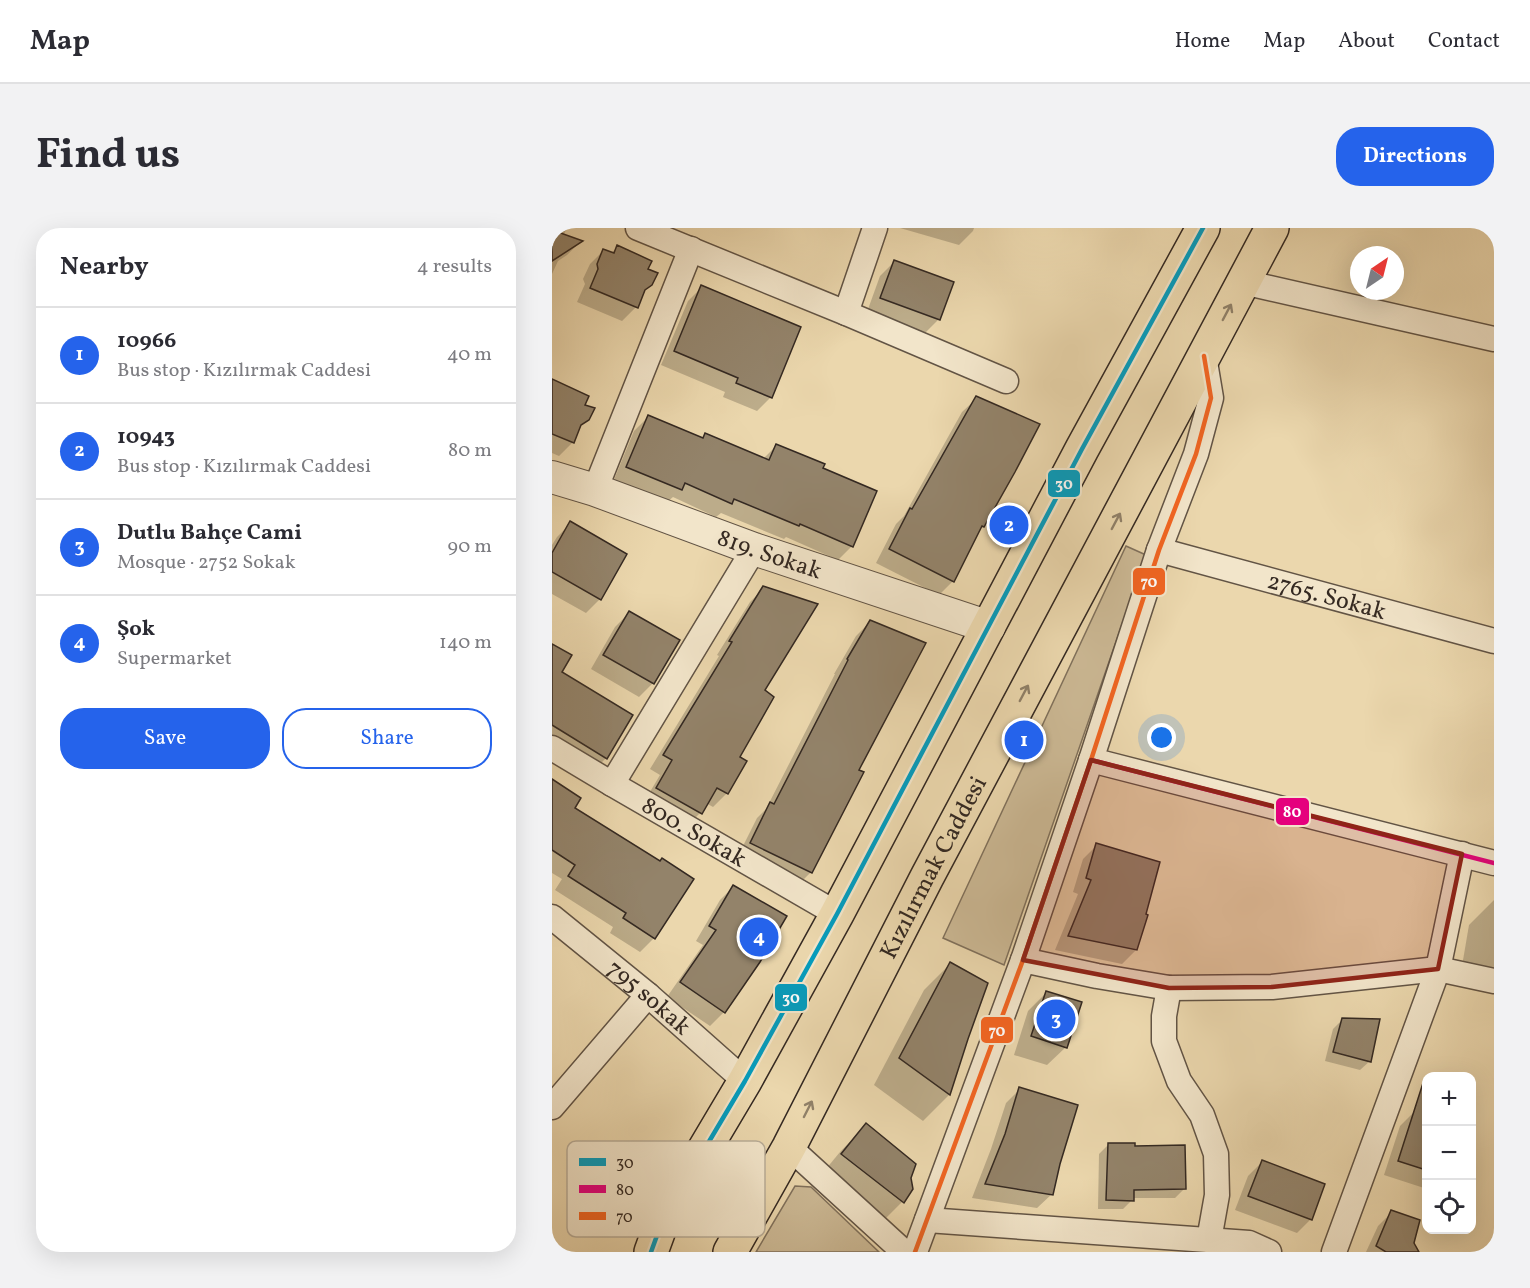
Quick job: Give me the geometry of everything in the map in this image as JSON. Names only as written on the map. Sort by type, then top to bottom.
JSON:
[{"type":"main road","name":"Kızılırmak Caddesi","points":[[765,1190],[933,867],[1272,228]]},
{"type":"main road","points":[[710,1141],[746,1081],[837,914],[1196,229]]},
{"type":"main road","points":[[651,1252],[656,1237]]},
{"type":"main road","points":[[659,1252],[661,1237]]},
{"type":"main road","name":"Kızılırmak Caddesi","points":[[730,1252],[738,1237]]},
{"type":"street","points":[[638,228],[1006,381]]},
{"type":"street","points":[[846,313],[875,228]]},
{"type":"street","points":[[595,490],[691,249]]},
{"type":"street","points":[[1243,282],[1494,339]]},
{"type":"street","points":[[915,1252],[1023,960],[1159,550],[1196,454],[1211,398],[1204,356]]},
{"type":"street","name":"819. Sokak","points":[[552,477],[595,490],[754,549],[989,627]]},
{"type":"street","points":[[612,784],[754,549]]},
{"type":"street","name":"2765. Sokak","points":[[1159,550],[1494,641]]},
{"type":"street","name":"800. Sokak","points":[[552,748],[837,914]]},
{"type":"street","points":[[1091,760],[1494,863]]},
{"type":"street","points":[[1334,1252],[1437,969],[1462,854]]},
{"type":"street","name":"795 sokak","points":[[552,916],[648,995],[746,1081]]},
{"type":"street","points":[[1023,960],[1169,988],[1272,987],[1437,969],[1494,981]]},
{"type":"street","points":[[1169,988],[1164,1016],[1164,1041],[1179,1081],[1202,1115],[1216,1154],[1217,1195],[1209,1240]]},
{"type":"street","points":[[552,1107],[648,995]]},
{"type":"street","points":[[789,1147],[904,1252]]},
{"type":"street","points":[[927,1220],[1249,1243],[1269,1252]]},
{"type":"highlighted area","points":[[1091,760],[1462,854],[1438,969],[1272,987],[1169,988],[1023,960]]},
{"type":"shaded area","points":[[1126,546],[1146,555],[1004,965],[943,938]]},
{"type":"shaded area","points":[[795,1186],[811,1187],[879,1252],[756,1252]]},
{"type":"building","points":[[552,230],[583,241],[552,261]]},
{"type":"building","points":[[617,245],[652,261],[648,269],[658,273],[652,285],[645,290],[638,308],[590,288],[603,249],[614,253]]},
{"type":"building","points":[[894,260],[954,282],[940,320],[880,298]]},
{"type":"building","points":[[701,285],[801,327],[772,398],[736,383],[738,378],[674,351]]},
{"type":"building","points":[[552,379],[589,396],[585,405],[595,408],[589,420],[581,425],[574,443],[552,434]]},
{"type":"building","points":[[976,396],[1040,424],[984,527],[982,526],[954,582],[889,549],[910,508],[912,509]]},
{"type":"building","points":[[648,415],[703,438],[705,433],[769,460],[776,444],[825,464],[823,468],[877,491],[853,547],[734,499],[732,504],[685,483],[682,490],[626,467]]},
{"type":"building","points":[[570,521],[627,554],[601,600],[552,572],[552,553]]},
{"type":"building","points":[[763,586],[818,604],[765,690],[774,697],[740,757],[747,761],[728,794],[717,788],[702,814],[656,788],[672,760],[663,755],[732,642],[729,641]]},
{"type":"building","points":[[629,611],[680,640],[654,684],[603,655]]},
{"type":"building","points":[[870,620],[926,643],[859,770],[864,772],[812,873],[750,843],[770,802],[774,804],[847,659]]},
{"type":"building","points":[[552,644],[572,655],[562,672],[633,715],[607,759],[552,725]]},
{"type":"building","points":[[552,779],[581,798],[575,808],[660,861],[662,858],[694,879],[655,939],[623,918],[626,913],[568,876],[575,865],[552,850]]},
{"type":"building","points":[[1096,843],[1160,862],[1137,950],[1068,936],[1091,880],[1086,878]]},
{"type":"building","points":[[733,885],[787,916],[760,962],[725,1013],[680,982],[716,930],[709,926]]},
{"type":"building","points":[[950,962],[988,983],[950,1095],[899,1058]]},
{"type":"building","points":[[1046,991],[1082,1002],[1067,1048],[1031,1036]]},
{"type":"building","points":[[1342,1018],[1380,1019],[1371,1062],[1333,1052]]},
{"type":"building","points":[[1422,1086],[1422,1169],[1398,1161]]},
{"type":"building","points":[[1019,1087],[1078,1105],[1053,1195],[985,1184],[1005,1134]]},
{"type":"building","points":[[866,1123],[916,1164],[911,1178],[913,1189],[904,1203],[841,1154]]},
{"type":"building","points":[[1108,1143],[1135,1143],[1135,1146],[1185,1145],[1186,1189],[1134,1190],[1134,1201],[1106,1200]]},
{"type":"building","points":[[1262,1160],[1325,1184],[1312,1220],[1248,1196]]},
{"type":"building","points":[[1391,1210],[1420,1220],[1414,1243],[1419,1252],[1386,1252],[1376,1246]]},
{"type":"transit line","name":"30","points":[[709,1141],[837,914],[1082,449],[1203,228]]},
{"type":"transit line","name":"70","points":[[915,1252],[1023,960],[1159,550],[1196,454],[1211,398],[1204,356]]},
{"type":"transit line","name":"80","points":[[1091,760],[1494,863]]},
{"type":"transit line","name":"30","points":[[651,1252],[656,1237]]},
{"type":"place","name":"10943","points":[[1009,525]]},
{"type":"place","name":"10966","points":[[1024,740]]},
{"type":"place","name":"Şok","points":[[759,937]]},
{"type":"place","name":"Dutlu Bahçe Cami","points":[[1056,1019]]}]
